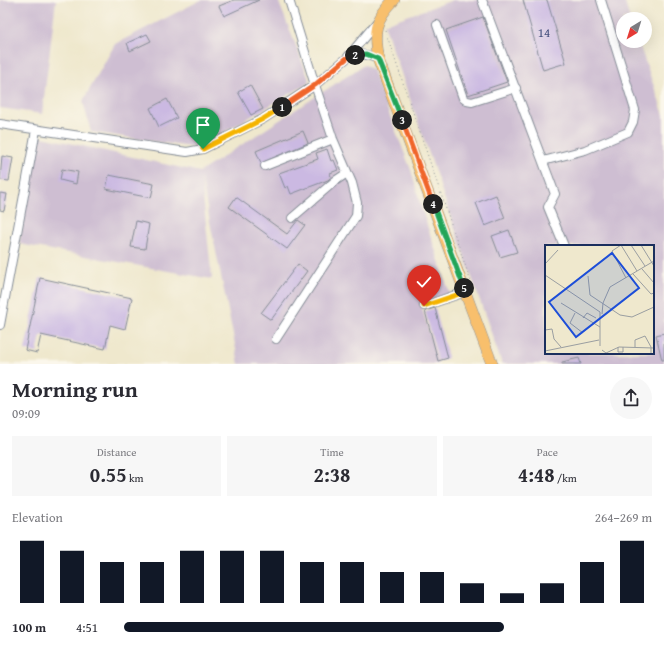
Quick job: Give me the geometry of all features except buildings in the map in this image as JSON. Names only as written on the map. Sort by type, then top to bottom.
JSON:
[{"type":"main road","points":[[394,0],[380,16],[378,22],[375,42],[378,59],[469,289],[492,364]]},
{"type":"street","points":[[276,339],[356,216],[357,203],[315,85],[289,0]]},
{"type":"street","points":[[482,0],[555,194],[548,206],[564,245]]},
{"type":"street","points":[[543,161],[584,150],[628,132],[634,122],[635,110],[601,0]]},
{"type":"street","points":[[0,124],[187,152],[203,149],[263,119],[315,85],[347,58],[378,22]]},
{"type":"street","points":[[437,25],[463,98],[472,102],[516,88]]},
{"type":"street","points":[[347,58],[357,54],[366,54],[378,59]]},
{"type":"street","points":[[0,325],[36,130]]},
{"type":"street","points":[[265,166],[334,139]]},
{"type":"street","points":[[292,218],[335,181],[347,173]]},
{"type":"street","points":[[424,306],[469,289]]},
{"type":"path","points":[[385,31],[469,289]]},
{"type":"shaded area","points":[[0,0],[56,0],[42,114],[0,108]]},
{"type":"shaded area","points":[[201,0],[278,0],[310,82],[197,148],[91,132],[83,101],[115,44]]},
{"type":"shaded area","points":[[453,0],[624,0],[628,12],[616,12],[616,48],[640,48],[664,115],[664,364],[502,364],[384,24]]},
{"type":"shaded area","points":[[364,65],[372,70],[411,170],[422,210],[450,294],[421,304],[438,364],[239,364],[201,178],[212,279],[19,244],[38,136],[200,172]]},
{"type":"route","points":[[203,149],[263,119],[315,85],[347,58],[357,54],[366,54],[378,59],[465,292],[424,306]]}]
